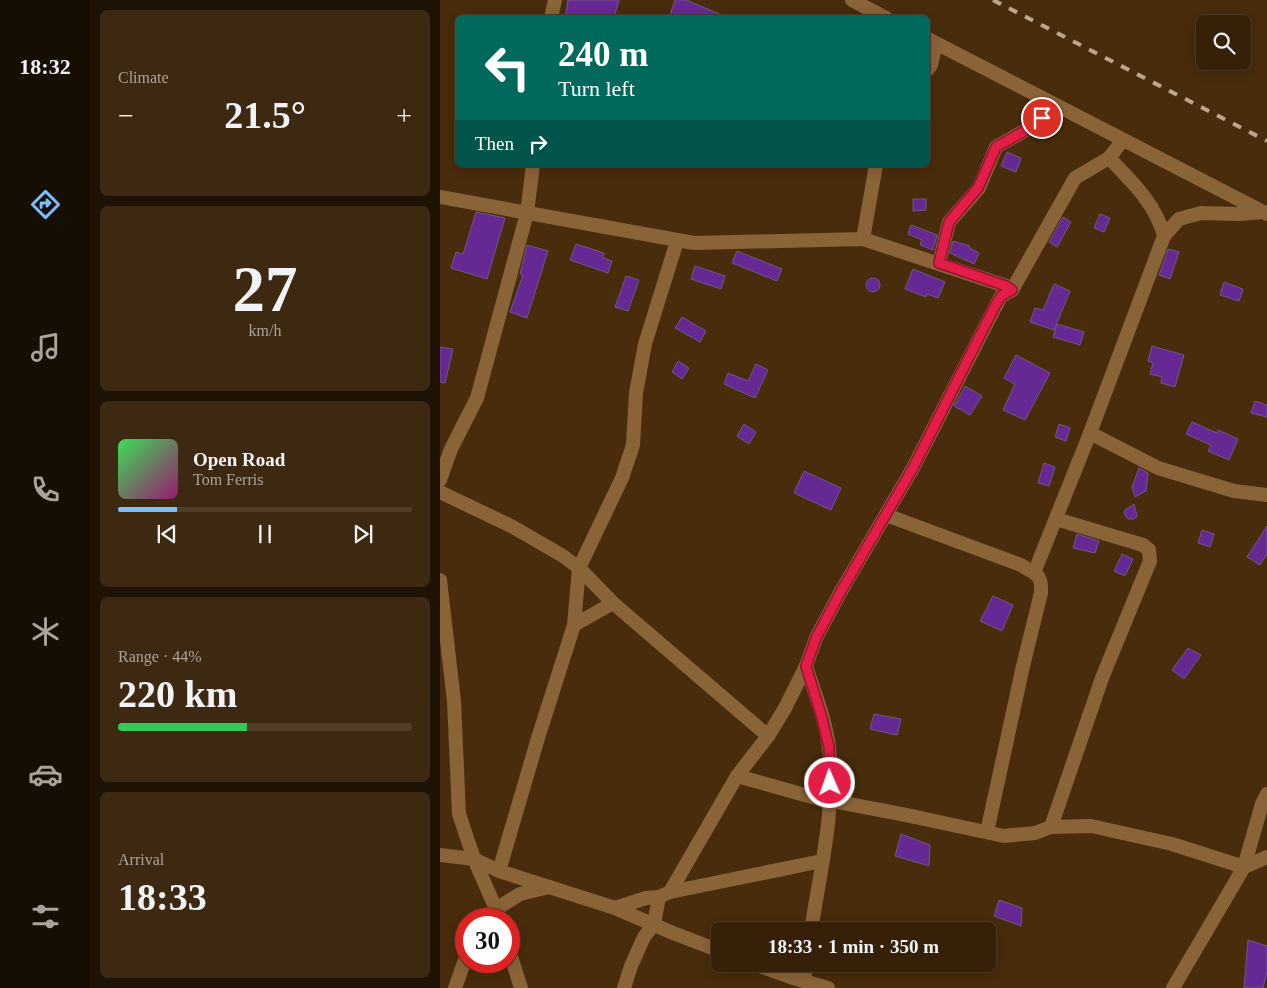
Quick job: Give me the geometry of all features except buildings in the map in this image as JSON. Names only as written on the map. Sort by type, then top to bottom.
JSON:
[{"type":"street","points":[[552,15],[555,0]]},
{"type":"street","points":[[852,0],[880,15]]},
{"type":"street","points":[[930,66],[932,41],[1265,213]]},
{"type":"street","points":[[939,263],[949,222],[978,188],[996,147],[1026,130],[1057,106]]},
{"type":"street","points":[[624,988],[631,966],[644,937],[654,924],[665,895],[737,776],[768,736],[784,710],[806,666],[816,638],[913,468],[1001,296],[1012,290],[1075,178],[1109,158],[1123,140]]},
{"type":"street","points":[[1109,158],[1140,190],[1161,224],[1164,236]]},
{"type":"street","points":[[440,480],[451,450],[477,398],[527,213],[534,167]]},
{"type":"street","points":[[863,239],[876,167]]},
{"type":"street","points":[[440,197],[694,243],[863,239],[939,263],[1006,286],[1012,290]]},
{"type":"street","points":[[1034,574],[1090,433],[1164,236],[1179,219],[1202,213],[1265,213]]},
{"type":"street","points":[[499,871],[574,624],[580,568],[622,478],[633,445],[636,394],[646,344],[677,240]]},
{"type":"street","points":[[1090,433],[1158,468],[1234,491],[1267,496]]},
{"type":"street","points":[[440,492],[541,542],[580,568],[613,603],[768,736]]},
{"type":"street","points":[[886,515],[1020,565],[1034,574],[1038,574],[1042,581],[1041,593],[1022,666],[987,832]]},
{"type":"street","points":[[1051,827],[1102,678],[1150,561],[1149,550],[1143,546],[1056,519]]},
{"type":"street","points":[[440,580],[454,701],[459,814],[491,908]]},
{"type":"street","points":[[574,624],[613,603]]},
{"type":"street","points":[[806,666],[829,747],[831,801],[812,922]]},
{"type":"street","points":[[737,776],[812,797],[1004,836],[1035,833],[1051,827],[1091,826],[1172,844],[1244,867],[1267,856]]},
{"type":"street","points":[[1173,988],[1244,867],[1266,799]]},
{"type":"street","points":[[440,855],[474,860],[499,871],[615,908],[711,948]]},
{"type":"street","points":[[615,908],[646,898],[822,861]]},
{"type":"street","points":[[503,908],[520,894],[550,887]]},
{"type":"street","points":[[778,972],[828,988]]},
{"type":"street","points":[[804,981],[805,972]]},
{"type":"street","points":[[455,988],[460,973]]},
{"type":"street","points":[[516,973],[521,988]]},
{"type":"railway","points":[[993,0],[1267,141]]},
{"type":"route","points":[[830,783],[829,747],[806,666],[816,638],[913,468],[995,306],[1001,296],[1012,290],[1006,286],[939,263],[949,222],[978,188],[996,147],[1026,130],[1042,118]]}]
